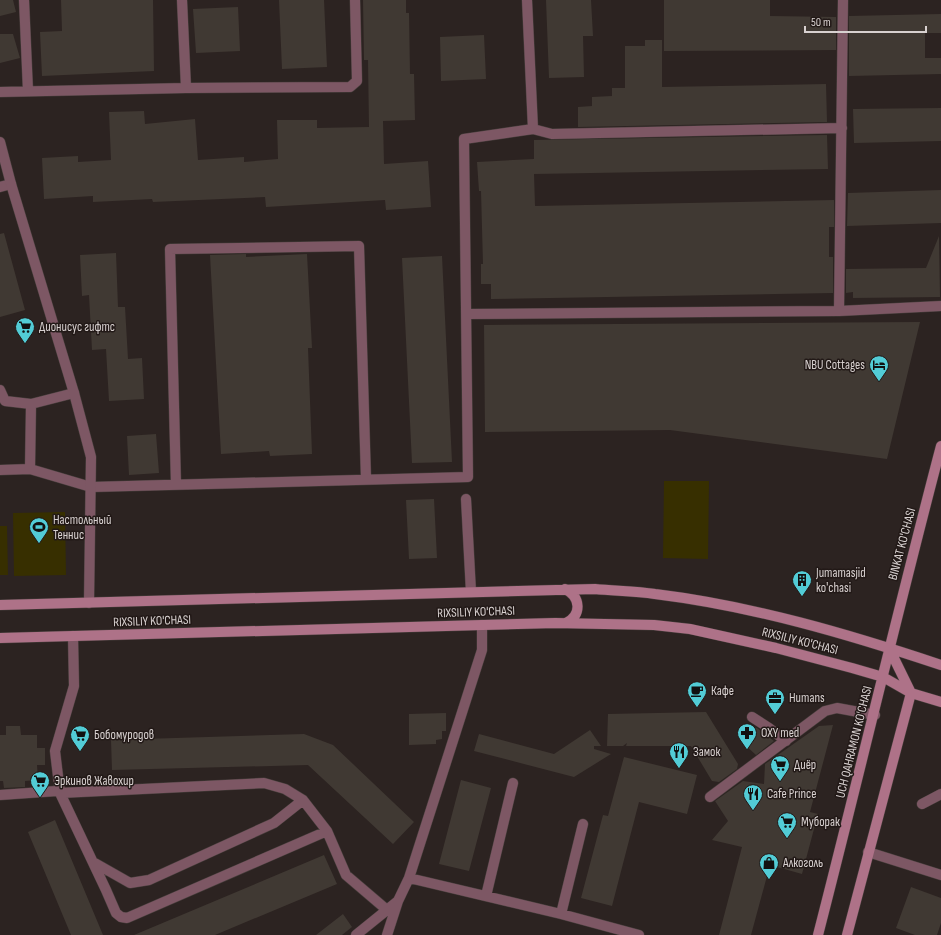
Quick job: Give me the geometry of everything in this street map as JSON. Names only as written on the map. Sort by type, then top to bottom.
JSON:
[{"type":"main road","name":"BINKAT KO'CHASI","points":[[889,648],[941,446]]},
{"type":"main road","points":[[565,589],[575,596],[578,607],[575,617],[566,623]]},
{"type":"main road","name":"RIXSILIY KO'CHASI","points":[[0,605],[594,589],[655,594],[721,604],[795,620],[941,665]]},
{"type":"main road","name":"RIXSILIY KO'CHASI","points":[[0,638],[482,625],[623,623],[690,629],[776,648],[883,677],[911,693],[941,702]]},
{"type":"main road","name":"UCH QAHRAMON KO'CHASI","points":[[818,935],[875,715],[889,648]]},
{"type":"main road","points":[[847,935],[911,693],[889,648]]},
{"type":"street","points":[[24,0],[28,91]]},
{"type":"street","points":[[182,0],[186,88]]},
{"type":"street","points":[[0,92],[186,88],[350,87],[357,81],[355,0]]},
{"type":"street","points":[[527,0],[533,128]]},
{"type":"street","points":[[839,311],[843,0]]},
{"type":"street","points":[[0,470],[30,469],[91,487],[468,476],[464,139],[533,128],[552,134],[842,128]]},
{"type":"street","points":[[0,142],[11,184],[74,393],[91,457],[90,603]]},
{"type":"street","points":[[0,187],[11,184]]},
{"type":"street","points":[[176,485],[170,249],[359,246],[366,478]]},
{"type":"street","points":[[467,314],[839,311],[941,306]]},
{"type":"street","points":[[0,390],[5,402],[31,404],[74,393]]},
{"type":"street","points":[[30,469],[31,404]]},
{"type":"street","points":[[466,499],[471,592]]},
{"type":"street","points":[[386,935],[398,901],[409,878],[482,650],[482,625]]},
{"type":"street","points":[[73,636],[74,686],[56,751],[60,793],[116,914],[120,917],[127,918],[327,831]]},
{"type":"street","points":[[710,797],[786,742],[825,711],[837,708],[875,715]]},
{"type":"street","points":[[752,717],[769,728],[786,742]]},
{"type":"street","points":[[486,896],[513,782]]},
{"type":"street","points":[[0,795],[57,791],[60,793],[264,783],[285,789],[303,800],[327,831],[346,875],[387,910]]},
{"type":"street","points":[[922,804],[941,794]]},
{"type":"street","points":[[93,862],[130,883],[148,880],[274,824],[303,800]]},
{"type":"street","points":[[561,914],[583,824]]},
{"type":"street","points":[[868,852],[941,875]]},
{"type":"street","points":[[409,878],[561,914],[639,935]]},
{"type":"street","points":[[356,935],[398,901]]},
{"type":"shaded area","points":[[664,481],[709,481],[708,559],[663,558]]},
{"type":"shaded area","name":"Настольный Теннис","points":[[65,512],[66,575],[14,576],[13,513]]},
{"type":"shaded area","points":[[0,526],[7,526],[8,575],[0,575]]},
{"type":"building","points":[[0,0],[13,0],[16,12],[0,16]]},
{"type":"building","points":[[61,0],[153,0],[154,71],[42,76],[40,32],[62,31]]},
{"type":"building","points":[[279,0],[324,0],[327,67],[282,69]]},
{"type":"building","points":[[363,0],[406,0],[406,13],[409,13],[410,74],[414,74],[415,120],[383,121],[384,164],[428,161],[431,207],[386,210],[385,200],[266,207],[265,197],[153,202],[152,199],[93,202],[93,196],[44,199],[42,158],[78,156],[78,162],[111,160],[109,112],[144,111],[145,124],[195,119],[198,160],[244,157],[244,162],[278,159],[277,120],[317,120],[317,128],[369,127],[368,60],[364,60]]},
{"type":"building","points":[[546,0],[591,0],[593,36],[583,36],[584,77],[549,78]]},
{"type":"building","points":[[664,0],[770,0],[770,16],[836,17],[836,50],[664,51]]},
{"type":"building","points":[[238,7],[240,51],[196,53],[193,9]]},
{"type":"building","points":[[941,14],[941,33],[925,33],[925,58],[941,58],[941,74],[849,76],[849,16]]},
{"type":"building","points":[[0,34],[13,34],[20,58],[0,63]]},
{"type":"building","points":[[484,35],[486,79],[441,81],[440,37]]},
{"type":"building","points":[[645,40],[662,40],[662,87],[826,84],[827,122],[578,127],[578,107],[592,106],[592,97],[612,96],[612,88],[625,88],[625,46],[645,46]]},
{"type":"building","points":[[941,108],[941,141],[854,143],[853,109]]},
{"type":"building","points":[[827,135],[828,169],[534,174],[535,206],[834,200],[834,227],[829,227],[829,257],[833,257],[833,293],[491,299],[491,284],[481,284],[481,264],[483,264],[481,191],[479,191],[477,162],[534,159],[534,140]]},
{"type":"building","points":[[941,190],[941,223],[847,226],[848,193]]},
{"type":"building","points":[[4,233],[25,310],[0,317],[0,234]]},
{"type":"building","points":[[939,236],[940,297],[853,298],[853,292],[846,293],[846,269],[926,268]]},
{"type":"building","points":[[116,253],[118,307],[125,307],[128,359],[142,358],[144,399],[109,401],[106,349],[92,350],[89,295],[82,296],[80,255]]},
{"type":"building","points":[[246,254],[246,257],[307,254],[312,348],[308,348],[312,454],[270,456],[269,451],[221,454],[210,255]]},
{"type":"building","points":[[442,256],[452,462],[412,463],[402,258]]},
{"type":"building","points":[[920,322],[887,459],[670,430],[485,432],[484,325]]},
{"type":"building","points":[[156,434],[159,473],[129,475],[127,436]]},
{"type":"building","points":[[434,499],[437,558],[409,559],[406,500]]},
{"type":"building","points":[[706,712],[738,764],[737,769],[719,782],[712,781],[691,746],[626,746],[627,743],[623,746],[607,746],[608,714]]},
{"type":"building","points":[[446,713],[446,731],[442,731],[442,739],[436,740],[436,744],[409,745],[409,714]]},
{"type":"building","points":[[833,725],[810,812],[818,814],[802,874],[770,865],[751,935],[719,935],[742,847],[712,840],[728,821],[715,801],[743,781],[764,784],[765,764],[819,726]]},
{"type":"building","points":[[6,726],[20,726],[21,735],[37,735],[37,748],[45,748],[45,765],[37,765],[38,780],[25,781],[25,787],[4,788],[3,781],[0,781],[0,735],[6,735]]},
{"type":"building","points":[[747,726],[757,728],[774,741],[756,755],[744,744]]},
{"type":"building","points":[[590,730],[601,746],[594,746],[594,749],[611,754],[574,777],[474,751],[479,734],[554,754]]},
{"type":"building","points":[[304,734],[333,745],[414,822],[393,844],[308,765],[112,770],[111,740]]},
{"type":"building","points":[[624,757],[697,775],[687,814],[639,802],[612,906],[581,898],[603,815],[608,816]]},
{"type":"building","points":[[461,780],[491,788],[469,871],[439,864]]},
{"type":"building","points":[[55,820],[103,935],[71,935],[28,832]]},
{"type":"building","points":[[324,855],[337,884],[215,935],[134,935]]},
{"type":"building","points":[[911,887],[941,898],[941,923],[937,935],[915,935],[896,928]]},
{"type":"building","points":[[343,914],[352,927],[342,935],[316,935]]},
{"type":"place","name":"Дионисус гифтс","points":[[25,344]]},
{"type":"place","name":"NBU Cottages","points":[[879,382]]},
{"type":"place","name":"Настольный Теннис","points":[[39,544]]},
{"type":"place","name":"Jumamasjid ko'chasi","points":[[802,597]]},
{"type":"place","name":"Кафе","points":[[697,708]]},
{"type":"place","name":"Humans","points":[[775,715]]},
{"type":"place","name":"OXY med","points":[[747,750]]},
{"type":"place","name":"Бобомуродов","points":[[80,752]]},
{"type":"place","name":"Замок","points":[[679,769]]},
{"type":"place","name":"Диёр","points":[[780,782]]},
{"type":"place","name":"Эркинов Жавохир","points":[[40,798]]},
{"type":"place","name":"Cafe Prince","points":[[753,811]]},
{"type":"place","name":"Муборак","points":[[787,839]]},
{"type":"place","name":"Алкоголь","points":[[769,880]]}]
